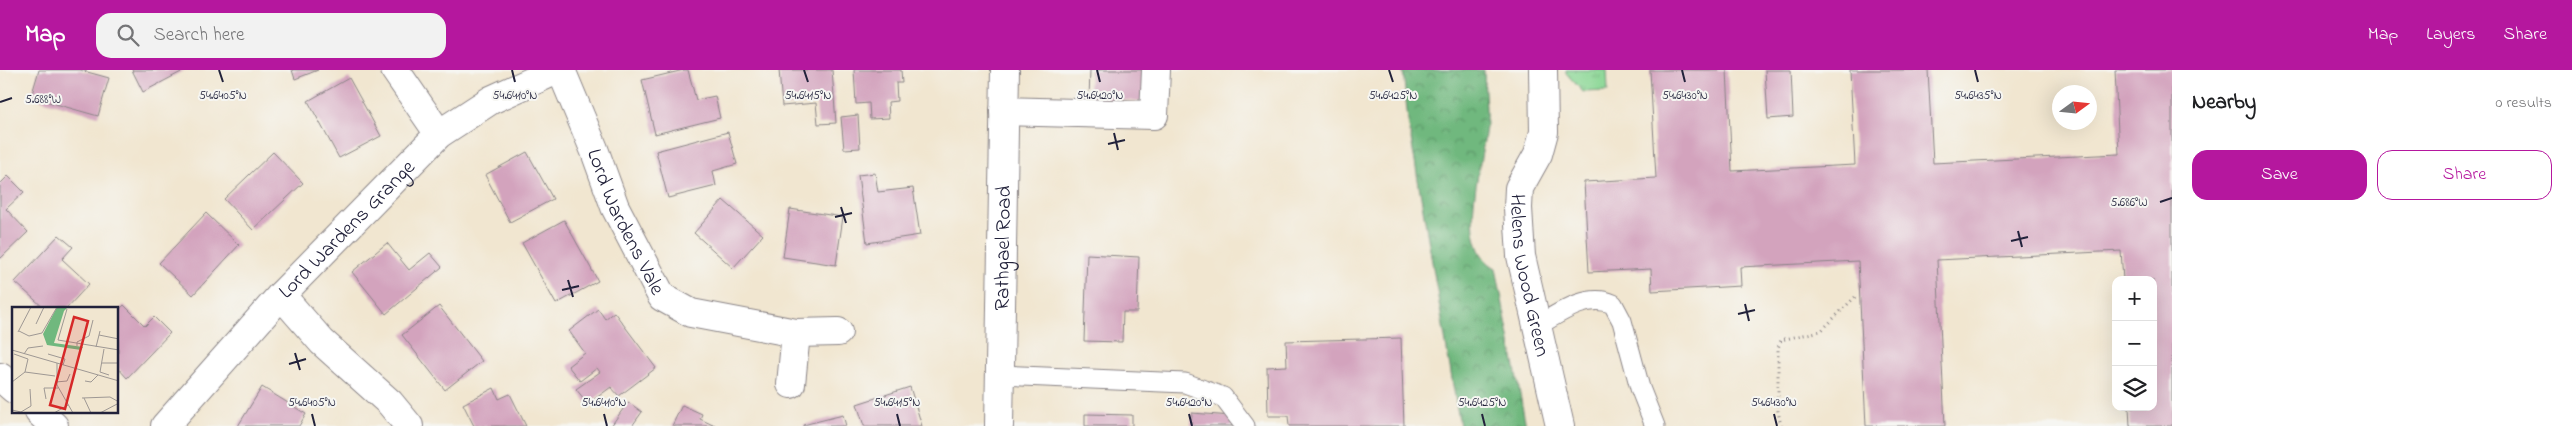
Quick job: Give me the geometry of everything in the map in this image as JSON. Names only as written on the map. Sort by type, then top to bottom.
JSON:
[{"type":"street","points":[[395,70],[439,134]]},
{"type":"street","name":"Lord Wardens Grange","points":[[165,426],[281,295],[439,134],[491,100],[556,70]]},
{"type":"street","name":"Lord Wardens Vale","points":[[561,70],[594,149],[615,207],[662,297],[691,313],[796,333],[838,332]]},
{"type":"street","name":"Rathgael Road","points":[[999,426],[1005,70]]},
{"type":"street","points":[[1004,111],[1154,115],[1156,70]]},
{"type":"street","name":"Helens Wood Green","points":[[1543,70],[1544,132],[1538,154],[1519,188],[1518,208],[1521,256],[1560,426]]},
{"type":"street","points":[[281,295],[322,342],[390,403],[409,426]]},
{"type":"street","points":[[791,384],[796,333]]},
{"type":"street","points":[[0,377],[12,387]]},
{"type":"street","points":[[41,414],[54,426]]},
{"type":"lane","points":[[1537,326],[1581,303],[1600,299],[1613,304],[1622,321],[1640,388],[1655,426]]},
{"type":"lane","points":[[1000,376],[1185,383],[1223,397],[1245,426]]},
{"type":"path","points":[[1781,426],[1778,411],[1778,348],[1781,340],[1820,332],[1856,296]]},
{"type":"green space","points":[[1403,70],[1484,70],[1486,124],[1474,202],[1473,222],[1476,241],[1483,257],[1496,268],[1526,426],[1460,426],[1408,121]]},
{"type":"green space","points":[[1566,70],[1607,70],[1608,91],[1583,92],[1566,73]]},
{"type":"building","points":[[39,70],[80,70],[109,78],[98,116],[31,97]]},
{"type":"building","points":[[132,70],[185,70],[143,92]]},
{"type":"building","points":[[292,70],[318,70],[295,79]]},
{"type":"building","points":[[688,70],[696,100],[715,96],[720,118],[655,134],[642,80]]},
{"type":"building","points":[[779,70],[832,70],[836,123],[818,124],[816,103],[782,106]]},
{"type":"building","points":[[854,70],[901,70],[902,83],[896,83],[897,101],[888,102],[889,118],[870,119],[869,103],[856,104]]},
{"type":"building","points":[[1090,70],[1145,70],[1144,101],[1089,99]]},
{"type":"building","points":[[1650,70],[1727,70],[1732,171],[1855,165],[1850,70],[1928,70],[1933,163],[2119,154],[2115,70],[2172,70],[2172,426],[2130,426],[2129,411],[2157,411],[2157,276],[2123,276],[2121,251],[1937,260],[1945,426],[1866,426],[1858,261],[1740,267],[1741,286],[1652,291],[1651,269],[1589,272],[1584,182],[1656,178]]},
{"type":"building","points":[[1765,70],[1791,70],[1793,117],[1768,119]]},
{"type":"building","points":[[349,78],[381,136],[339,158],[308,101]]},
{"type":"building","points":[[858,115],[860,148],[844,149],[841,117]]},
{"type":"building","points":[[728,132],[737,164],[713,171],[716,186],[668,198],[656,151]]},
{"type":"building","points":[[273,152],[303,183],[253,230],[224,199]]},
{"type":"building","points":[[527,152],[553,199],[510,222],[485,175]]},
{"type":"building","points":[[875,173],[878,192],[913,188],[920,235],[867,243],[858,175]]},
{"type":"building","points":[[8,176],[24,192],[6,209],[28,232],[0,259],[0,184]]},
{"type":"building","points":[[723,200],[763,235],[733,268],[694,233]]},
{"type":"building","points":[[790,209],[843,217],[836,265],[783,257]]},
{"type":"building","points":[[206,213],[239,245],[193,295],[159,263]]},
{"type":"building","points":[[564,220],[598,281],[556,304],[522,243]]},
{"type":"building","points":[[59,235],[73,247],[62,259],[89,284],[68,307],[43,307],[15,282]]},
{"type":"building","points":[[387,243],[409,270],[430,253],[442,267],[386,314],[352,272]]},
{"type":"building","points":[[1087,254],[1139,257],[1137,312],[1123,312],[1122,342],[1084,341]]},
{"type":"building","points":[[124,305],[145,326],[154,317],[170,333],[127,378],[119,369],[119,310]]},
{"type":"building","points":[[439,306],[482,361],[445,390],[402,335]]},
{"type":"building","points":[[598,309],[605,319],[614,312],[656,368],[619,396],[611,387],[588,404],[576,389],[600,372],[597,368],[580,381],[568,366],[585,353],[569,331]]},
{"type":"building","points":[[1401,338],[1404,426],[1289,426],[1288,416],[1268,416],[1267,367],[1287,366],[1286,341]]},
{"type":"building","points":[[262,387],[306,414],[299,426],[238,426]]},
{"type":"building","points":[[910,387],[922,426],[864,426],[857,404]]},
{"type":"building","points":[[494,388],[499,399],[510,394],[526,426],[474,426],[463,404]]},
{"type":"building","points":[[628,402],[642,412],[632,426],[611,426]]},
{"type":"building","points":[[682,405],[702,414],[700,419],[715,426],[672,426]]},
{"type":"building","points":[[1192,413],[1232,416],[1232,426],[1191,426]]},
{"type":"building","points":[[1085,414],[1132,415],[1132,426],[1085,426]]},
{"type":"building","points":[[843,415],[846,426],[803,426],[803,425]]}]
